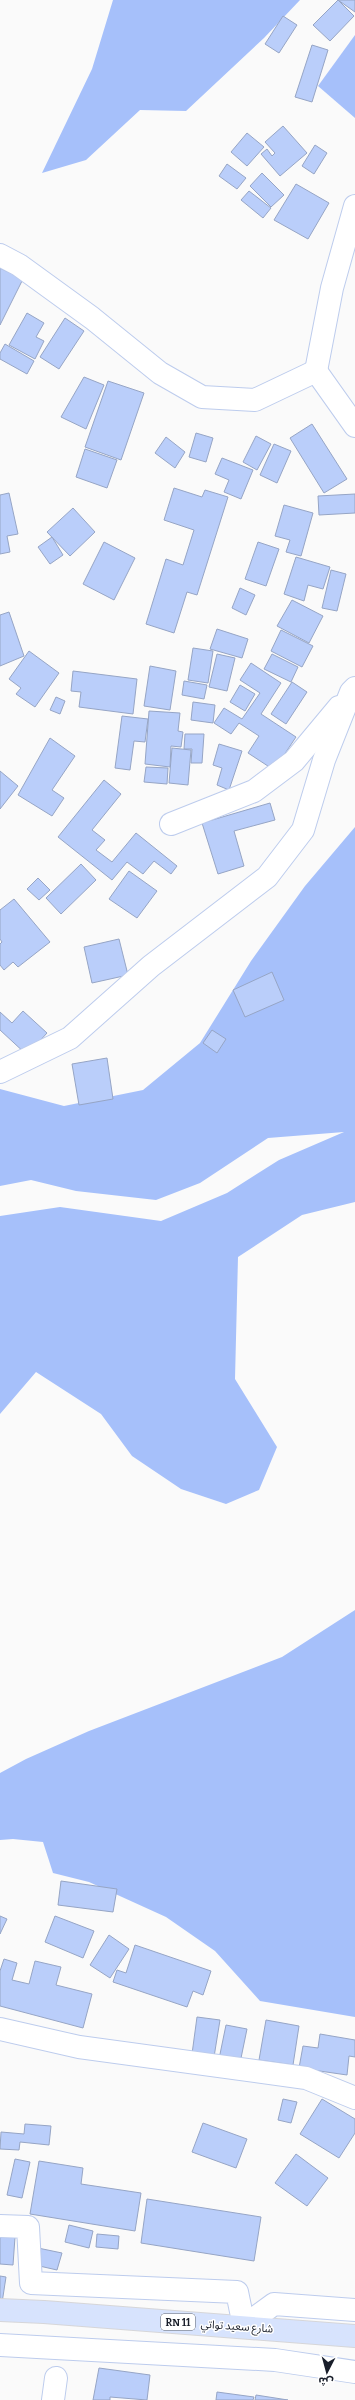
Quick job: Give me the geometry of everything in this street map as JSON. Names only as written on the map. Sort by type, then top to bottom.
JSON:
[{"type":"main road","name":"شارع سعيد تواتي","points":[[0,2310],[244,2326],[355,2336]]},
{"type":"street","points":[[355,206],[332,288],[316,371],[355,426]]},
{"type":"street","points":[[0,255],[19,266],[92,318],[160,373],[202,397],[255,400],[316,371]]},
{"type":"street","points":[[171,824],[254,791],[294,761],[353,690]]},
{"type":"street","points":[[0,1072],[70,1038],[151,966],[267,877],[303,830],[324,760],[353,690]]},
{"type":"street","points":[[0,2029],[79,2047],[306,2078],[355,2098]]},
{"type":"street","points":[[0,2226],[28,2227],[30,2283],[237,2292],[244,2326],[274,2304],[355,2310]]},
{"type":"street","points":[[0,2345],[275,2360],[355,2372]]},
{"type":"street","points":[[53,2400],[56,2378]]},
{"type":"shaded area","points":[[113,0],[300,0],[264,38],[186,111],[140,110],[86,160],[42,173],[92,69]]},
{"type":"shaded area","points":[[355,35],[355,118],[318,86]]},
{"type":"shaded area","points":[[355,827],[355,1202],[302,1215],[238,1257],[235,1379],[277,1447],[259,1490],[226,1504],[181,1489],[132,1456],[101,1414],[36,1372],[0,1414],[0,1216],[60,1207],[161,1221],[227,1193],[279,1160],[344,1132],[268,1138],[200,1183],[156,1200],[76,1191],[31,1180],[0,1186],[0,1089],[64,1106],[143,1090],[200,1043],[251,961],[305,886]]},
{"type":"shaded area","points":[[355,1610],[355,2017],[260,2001],[215,1951],[166,1917],[89,1882],[53,1873],[43,1842],[13,1839],[0,1840],[0,1773],[26,1759],[89,1731],[282,1657]]},
{"type":"building","points":[[338,0],[355,0],[355,12]]},
{"type":"building","points":[[338,0],[354,16],[330,41],[313,25]]},
{"type":"building","points":[[283,16],[297,25],[279,53],[265,44]]},
{"type":"building","points":[[312,45],[328,50],[312,102],[295,97]]},
{"type":"building","points":[[283,126],[307,153],[280,176],[261,154],[267,149],[272,156],[275,153],[265,142]]},
{"type":"building","points":[[247,133],[264,147],[247,166],[231,152]]},
{"type":"building","points":[[315,145],[327,153],[314,174],[302,166]]},
{"type":"building","points":[[227,164],[246,178],[237,189],[219,176]]},
{"type":"building","points":[[262,173],[284,195],[271,207],[250,186]]},
{"type":"building","points":[[296,184],[329,203],[308,239],[274,220]]},
{"type":"building","points":[[249,191],[271,208],[263,218],[241,200]]},
{"type":"building","points":[[0,268],[23,279],[0,325]]},
{"type":"building","points":[[27,313],[44,323],[36,337],[44,341],[35,359],[9,345]]},
{"type":"building","points":[[65,318],[84,331],[59,369],[40,357]]},
{"type":"building","points":[[5,344],[34,361],[27,374],[0,359],[0,353]]},
{"type":"building","points":[[84,377],[104,385],[86,429],[61,417]]},
{"type":"building","points":[[108,381],[144,393],[121,460],[85,447]]},
{"type":"building","points":[[312,424],[347,479],[324,493],[290,438]]},
{"type":"building","points":[[196,433],[213,438],[206,462],[189,457]]},
{"type":"building","points":[[256,436],[271,444],[257,470],[243,462]]},
{"type":"building","points":[[166,437],[185,452],[175,468],[155,453]]},
{"type":"building","points":[[274,444],[291,451],[277,483],[260,475]]},
{"type":"building","points":[[85,449],[117,460],[107,488],[76,477]]},
{"type":"building","points":[[222,458],[253,470],[241,499],[224,492],[229,480],[215,474]]},
{"type":"building","points":[[174,488],[202,497],[205,490],[228,497],[197,595],[187,592],[174,633],[146,624],[166,559],[183,565],[194,530],[164,520]]},
{"type":"building","points":[[9,493],[18,534],[7,536],[10,552],[0,554],[0,495]]},
{"type":"building","points":[[355,494],[355,513],[319,515],[318,496]]},
{"type":"building","points":[[284,505],[313,513],[301,556],[286,552],[290,540],[275,536]]},
{"type":"building","points":[[73,508],[95,532],[70,556],[47,532]]},
{"type":"building","points":[[52,537],[63,555],[50,564],[38,547]]},
{"type":"building","points":[[104,542],[135,558],[114,600],[83,584]]},
{"type":"building","points":[[258,542],[279,549],[266,586],[245,579]]},
{"type":"building","points":[[296,557],[330,567],[323,589],[308,585],[304,601],[284,594]]},
{"type":"building","points":[[331,570],[346,574],[337,611],[322,608]]},
{"type":"building","points":[[240,588],[255,595],[246,615],[232,608]]},
{"type":"building","points":[[292,600],[323,616],[309,643],[277,626]]},
{"type":"building","points":[[9,612],[24,656],[0,666],[0,615]]},
{"type":"building","points":[[217,629],[248,639],[242,658],[210,649]]},
{"type":"building","points":[[281,630],[313,646],[302,667],[271,651]]},
{"type":"building","points":[[193,648],[213,651],[208,683],[188,680]]},
{"type":"building","points":[[29,651],[59,673],[35,707],[16,694],[21,688],[9,679]]},
{"type":"building","points":[[217,654],[235,658],[227,691],[209,687]]},
{"type":"building","points":[[272,654],[298,667],[291,682],[264,669]]},
{"type":"building","points":[[251,663],[281,683],[261,714],[296,737],[274,770],[248,753],[259,736],[239,723],[231,734],[214,723],[224,708],[242,719],[260,693],[240,680]]},
{"type":"building","points":[[150,666],[176,671],[170,710],[144,706]]},
{"type":"building","points":[[73,671],[137,679],[133,714],[79,707],[81,692],[71,691]]},
{"type":"building","points":[[184,681],[207,685],[204,699],[182,695]]},
{"type":"building","points":[[292,682],[307,692],[286,724],[271,714]]},
{"type":"building","points":[[240,685],[255,694],[245,711],[230,702]]},
{"type":"building","points":[[56,697],[65,701],[60,714],[50,710]]},
{"type":"building","points":[[193,702],[215,705],[213,723],[191,720]]},
{"type":"building","points":[[149,711],[180,713],[178,731],[183,732],[181,747],[171,746],[170,767],[145,764]]},
{"type":"building","points":[[122,716],[148,719],[145,742],[134,741],[130,770],[115,768]]},
{"type":"building","points":[[185,734],[204,734],[202,763],[191,763],[192,749],[184,749]]},
{"type":"building","points":[[50,738],[75,756],[52,790],[64,798],[52,816],[18,795]]},
{"type":"building","points":[[219,744],[242,751],[229,790],[217,785],[222,768],[213,765]]},
{"type":"building","points":[[172,748],[191,750],[188,785],[169,783]]},
{"type":"building","points":[[146,767],[168,768],[167,784],[144,782]]},
{"type":"building","points":[[0,771],[18,786],[0,809]]},
{"type":"building","points":[[104,780],[121,794],[92,830],[105,840],[96,850],[112,862],[136,833],[177,866],[171,874],[154,861],[143,874],[127,862],[112,880],[58,837]]},
{"type":"building","points":[[270,803],[275,820],[234,831],[244,866],[218,874],[202,823]]},
{"type":"building","points":[[81,864],[96,880],[61,914],[46,898]]},
{"type":"building","points":[[129,871],[157,891],[137,918],[109,899]]},
{"type":"building","points":[[38,878],[50,890],[39,900],[27,889]]},
{"type":"building","points":[[14,899],[50,942],[18,967],[13,962],[4,970],[0,965],[0,944],[2,942],[0,939],[0,910]]},
{"type":"building","points":[[119,939],[128,975],[92,983],[84,947]]},
{"type":"building","points":[[272,972],[284,1000],[245,1017],[233,990]]},
{"type":"building","points":[[23,1011],[47,1033],[27,1055],[0,1030],[0,1012],[12,1023]]},
{"type":"building","points":[[212,1030],[226,1039],[217,1053],[203,1043]]},
{"type":"building","points":[[107,1058],[113,1099],[79,1105],[72,1064]]},
{"type":"building","points":[[61,1881],[117,1889],[113,1912],[58,1905]]},
{"type":"building","points":[[0,1916],[7,1919],[0,1934]]},
{"type":"building","points":[[55,1916],[94,1931],[83,1958],[45,1942]]},
{"type":"building","points":[[109,1935],[129,1949],[110,1978],[90,1965]]},
{"type":"building","points":[[135,1945],[211,1971],[203,1995],[193,1991],[187,2007],[113,1982],[117,1970],[126,1973]]},
{"type":"building","points":[[4,1959],[17,1963],[12,1980],[29,1984],[35,1961],[61,1967],[56,1985],[92,1994],[83,2028],[0,2006],[0,1971]]},
{"type":"building","points":[[197,2017],[220,2020],[214,2057],[192,2054]]},
{"type":"building","points":[[266,2020],[299,2026],[293,2065],[259,2060]]},
{"type":"building","points":[[226,2025],[247,2029],[240,2063],[219,2059]]},
{"type":"building","points":[[320,2034],[355,2040],[355,2057],[349,2056],[347,2075],[299,2068],[303,2046],[318,2048]]},
{"type":"building","points":[[283,2099],[297,2102],[291,2123],[278,2120]]},
{"type":"building","points":[[322,2099],[355,2119],[355,2133],[339,2158],[300,2134]]},
{"type":"building","points":[[203,2123],[247,2139],[236,2168],[192,2152]]},
{"type":"building","points":[[25,2124],[51,2126],[49,2145],[20,2142],[19,2150],[0,2149],[1,2132],[24,2134]]},
{"type":"building","points":[[296,2154],[328,2178],[307,2206],[275,2183]]},
{"type":"building","points":[[15,2159],[30,2162],[22,2198],[7,2195]]},
{"type":"building","points":[[39,2161],[83,2168],[81,2184],[141,2193],[135,2231],[30,2214]]},
{"type":"building","points":[[147,2199],[261,2217],[254,2261],[141,2243]]},
{"type":"building","points":[[69,2225],[93,2231],[89,2248],[65,2242]]},
{"type":"building","points":[[97,2234],[119,2236],[118,2249],[96,2247]]},
{"type":"building","points":[[0,2236],[15,2237],[13,2265],[0,2264]]},
{"type":"building","points":[[38,2248],[62,2253],[57,2270],[35,2265]]},
{"type":"building","points":[[0,2276],[6,2277],[2,2303],[0,2303]]},
{"type":"building","points":[[99,2368],[150,2375],[147,2400],[110,2397],[110,2400],[93,2400]]},
{"type":"building","points":[[217,2392],[254,2397],[253,2400],[216,2400]]},
{"type":"building","points":[[256,2395],[288,2400],[255,2400]]}]
